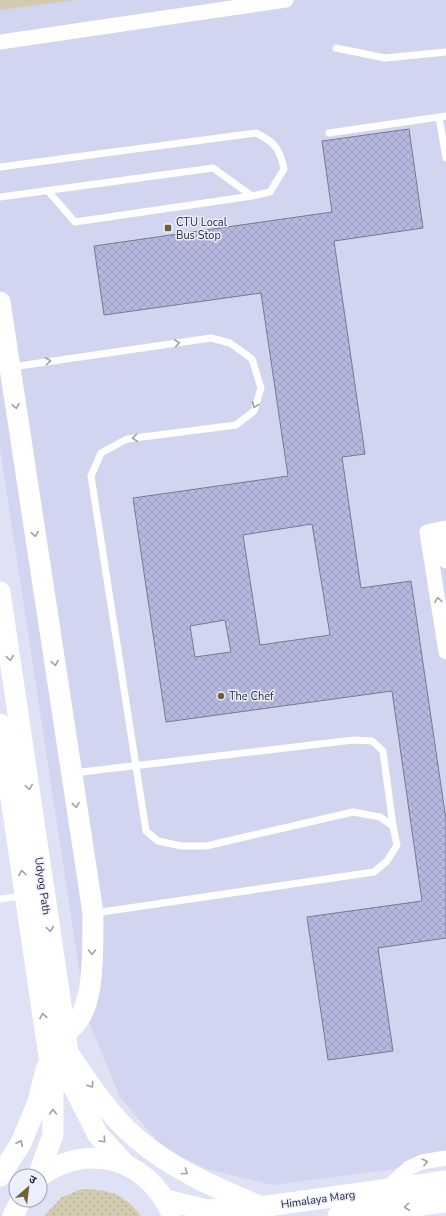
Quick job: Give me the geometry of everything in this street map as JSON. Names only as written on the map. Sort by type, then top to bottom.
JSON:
[{"type":"main road","points":[[0,302],[92,913],[90,985],[77,1023],[65,1032]]},
{"type":"main road","name":"Udyog Path","points":[[0,592],[65,1032],[59,1054],[54,1084],[53,1135],[42,1168]]},
{"type":"main road","name":"Udyog Path","points":[[0,724],[25,895],[59,1054],[73,1086],[98,1135],[125,1164]]},
{"type":"main road","points":[[0,1176],[21,1143],[59,1054],[136,1138],[192,1177],[262,1207]]},
{"type":"main road","points":[[48,1172],[67,1162],[91,1158],[112,1160],[125,1164],[140,1172],[152,1182],[169,1208]]},
{"type":"main road","name":"Himalaya Marg","points":[[169,1208],[207,1210],[262,1207],[446,1181]]},
{"type":"main road","name":"Himalaya Marg","points":[[338,1216],[446,1202]]},
{"type":"street","points":[[0,42],[286,0]]},
{"type":"street","points":[[446,561],[444,529],[427,532],[446,652]]},
{"type":"street","points":[[385,1190],[409,1168],[422,1162],[446,1158]]},
{"type":"lane","points":[[336,48],[385,58],[446,52]]},
{"type":"lane","points":[[329,133],[443,117],[446,158]]},
{"type":"lane","points":[[0,167],[256,133],[269,139],[281,154],[284,169],[270,192],[252,196],[75,222],[48,191]]},
{"type":"lane","points":[[0,197],[213,168],[252,196]]},
{"type":"lane","points":[[10,367],[211,338],[230,343],[252,359],[261,388],[254,411],[236,425],[127,439],[101,453],[92,476],[146,831],[158,841],[181,846],[206,846],[353,812],[380,817],[393,826]]},
{"type":"lane","points":[[71,773],[353,740],[372,741],[383,751],[397,845],[387,861],[374,872],[92,913]]},
{"type":"lane","points":[[0,899],[25,895]]},
{"type":"shaded area","points":[[0,0],[446,0],[446,1162],[273,1185],[207,1169],[164,1149],[120,1097],[86,1015],[0,448]]},
{"type":"shaded area","points":[[0,0],[76,0],[0,10]]},
{"type":"shaded area","points":[[82,1189],[100,1190],[115,1194],[128,1202],[141,1216],[44,1216],[62,1197]]},
{"type":"building","points":[[409,129],[423,228],[334,241],[365,454],[342,457],[361,588],[411,581],[446,820],[446,938],[378,948],[393,1051],[328,1060],[307,917],[422,901],[392,691],[166,722],[133,498],[288,476],[261,293],[104,315],[94,246],[332,212],[322,141]],"holes":[[[312,524],[330,635],[260,645],[243,535]],[[225,620],[231,652],[195,657],[190,626]]]},
{"type":"place","name":"CTU Local Bus Stop","points":[[168,228]]},
{"type":"place","name":"The Chef","points":[[221,696]]}]
